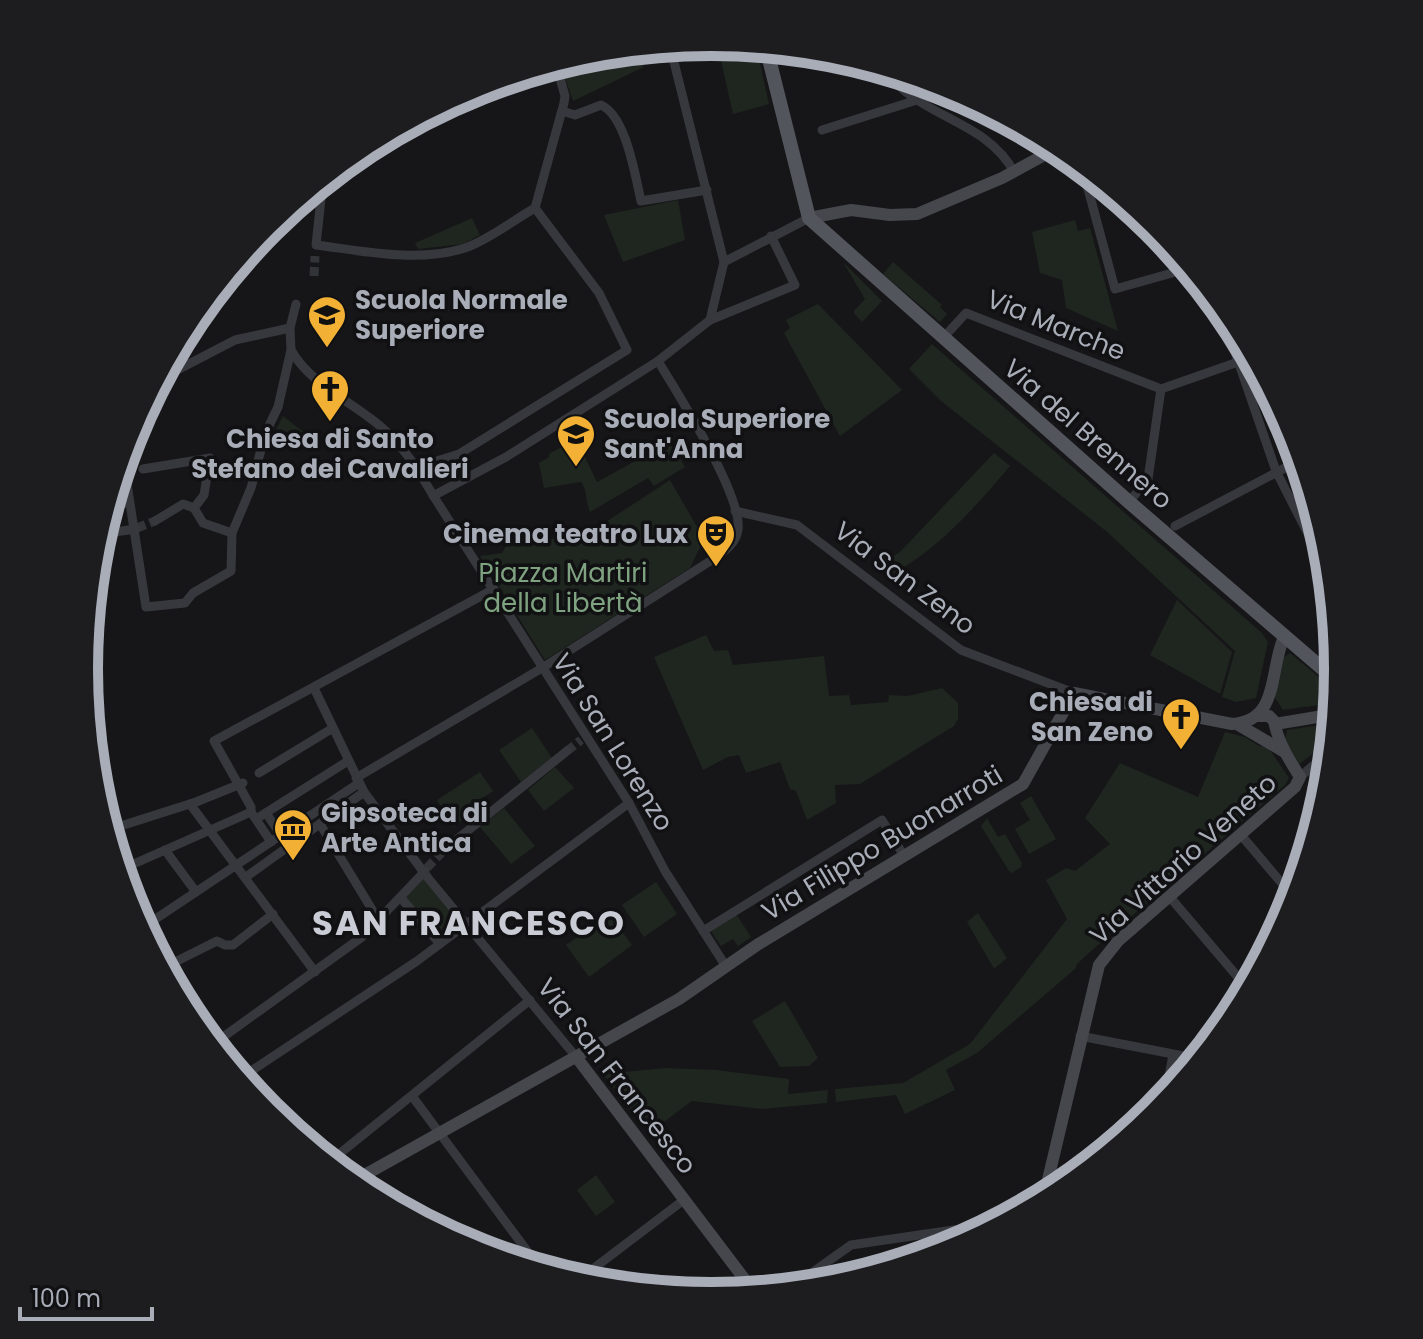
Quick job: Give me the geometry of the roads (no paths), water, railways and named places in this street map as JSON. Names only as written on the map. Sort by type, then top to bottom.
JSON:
[{"type":"main road","points":[[769,59],[809,218]]},
{"type":"main road","name":"Via del Brennero","points":[[809,218],[1325,671]]},
{"type":"street","points":[[673,57],[724,262],[710,320]]},
{"type":"street","points":[[321,197],[316,245],[421,255],[446,252],[483,240],[535,208],[565,96],[559,76]]},
{"type":"street","points":[[898,86],[917,100],[986,138],[1014,172]]},
{"type":"street","points":[[822,130],[917,100]]},
{"type":"street","points":[[562,111],[575,115],[601,105],[612,112],[628,148],[641,201],[707,190]]},
{"type":"street","points":[[724,262],[809,218],[851,210],[910,215],[1014,172],[1045,155]]},
{"type":"street","points":[[1087,184],[1115,289],[1178,271]]},
{"type":"street","points":[[415,463],[459,454],[627,350],[599,293],[535,208]]},
{"type":"street","points":[[433,496],[506,457],[658,361],[710,320],[795,285],[771,236]]},
{"type":"street","points":[[126,487],[146,607],[185,603],[193,593],[231,571],[232,533],[251,488],[265,434],[278,407],[291,350],[290,328],[296,304]]},
{"type":"street","name":"Via Marche","points":[[943,338],[966,313],[1161,389]]},
{"type":"street","points":[[176,371],[235,340],[290,328]]},
{"type":"street","points":[[1233,346],[1276,471],[1310,538]]},
{"type":"street","name":"Via San Lorenzo","points":[[291,350],[306,370],[378,424],[415,463],[583,738],[629,803],[665,871],[725,965]]},
{"type":"street","points":[[152,921],[360,784],[715,558],[735,538],[738,524],[735,511],[708,445],[658,361]]},
{"type":"street","points":[[1129,502],[1148,479],[1161,389],[1238,362]]},
{"type":"street","points":[[143,469],[210,458],[204,495],[194,508]]},
{"type":"street","points":[[1175,526],[1289,465]]},
{"type":"street","points":[[121,504],[129,503]]},
{"type":"street","points":[[155,521],[183,504],[194,508]]},
{"type":"street","points":[[194,508],[203,523],[232,533]]},
{"type":"street","name":"Via San Zeno","points":[[735,511],[797,525],[961,650],[1074,693],[1267,732]]},
{"type":"street","points":[[114,532],[135,529]]},
{"type":"street","points":[[271,842],[214,741],[494,589]]},
{"type":"street","points":[[1284,637],[1269,697],[1252,726],[1267,732],[1300,777]]},
{"type":"street","name":"Via San Francesco","points":[[314,688],[360,784],[467,924],[577,1058],[747,1282]]},
{"type":"street","name":"Via Filippo Buonarroti","points":[[577,1058],[1026,782],[1074,693]]},
{"type":"street","points":[[1256,718],[1269,716],[1267,732]]},
{"type":"street","points":[[1267,732],[1323,717]]},
{"type":"street","name":"Via San Zeno","points":[[1237,724],[1256,718]]},
{"type":"street","points":[[259,773],[333,728]]},
{"type":"street","points":[[445,849],[567,751]]},
{"type":"street","points":[[130,865],[209,831],[266,813],[348,761]]},
{"type":"street","name":"Via Vittorio Veneto","points":[[1047,1183],[1080,1036],[1101,961],[1118,941],[1295,787],[1300,777],[1318,761]]},
{"type":"street","points":[[119,827],[241,784]]},
{"type":"street","points":[[246,877],[320,824],[360,784]]},
{"type":"street","points":[[249,1072],[440,944],[629,803]]},
{"type":"street","points":[[190,804],[315,972]]},
{"type":"street","points":[[266,813],[281,835]]},
{"type":"street","points":[[703,931],[882,820],[904,856]]},
{"type":"street","points":[[320,824],[379,921]]},
{"type":"street","points":[[1241,835],[1285,887]]},
{"type":"street","points":[[165,850],[196,892]]},
{"type":"street","points":[[222,1038],[315,972],[379,921],[426,870]]},
{"type":"street","points":[[1169,896],[1241,980]]},
{"type":"street","points":[[401,898],[440,944]]},
{"type":"street","points":[[173,963],[217,941],[233,945],[273,914]]},
{"type":"street","points":[[337,1156],[530,1000]]},
{"type":"street","points":[[1080,1036],[1187,1057]]},
{"type":"street","points":[[1168,1079],[1173,1055]]},
{"type":"street","points":[[363,1174],[577,1058]]},
{"type":"street","points":[[412,1096],[530,1255]]},
{"type":"street","points":[[591,1271],[685,1199]]},
{"type":"street","points":[[809,1275],[851,1245],[961,1230]]},
{"type":"tunnel","points":[[314,276],[315,256]]},
{"type":"tunnel","points":[[137,528],[155,521]]},
{"type":"tunnel","points":[[567,751],[581,740]]},
{"type":"tunnel","points":[[427,868],[445,849]]},
{"type":"place","name":"Scuola Normale Superiore","points":[[327,349]]},
{"type":"place","name":"Chiesa di Santo Stefano dei Cavalieri","points":[[330,423]]},
{"type":"place","name":"Scuola Superiore Sant'Anna","points":[[576,468]]},
{"type":"place","name":"Cinema teatro Lux","points":[[716,568]]},
{"type":"place","name":"Chiesa di San Zeno","points":[[1181,751]]},
{"type":"place","name":"Gipsoteca di Arte Antica","points":[[293,862]]},
{"type":"district","name":"SAN FRANCESCO","points":[[469,923]]},
{"type":"park label","name":"Piazza Martiri della Libertà","points":[[563,588]]}]
